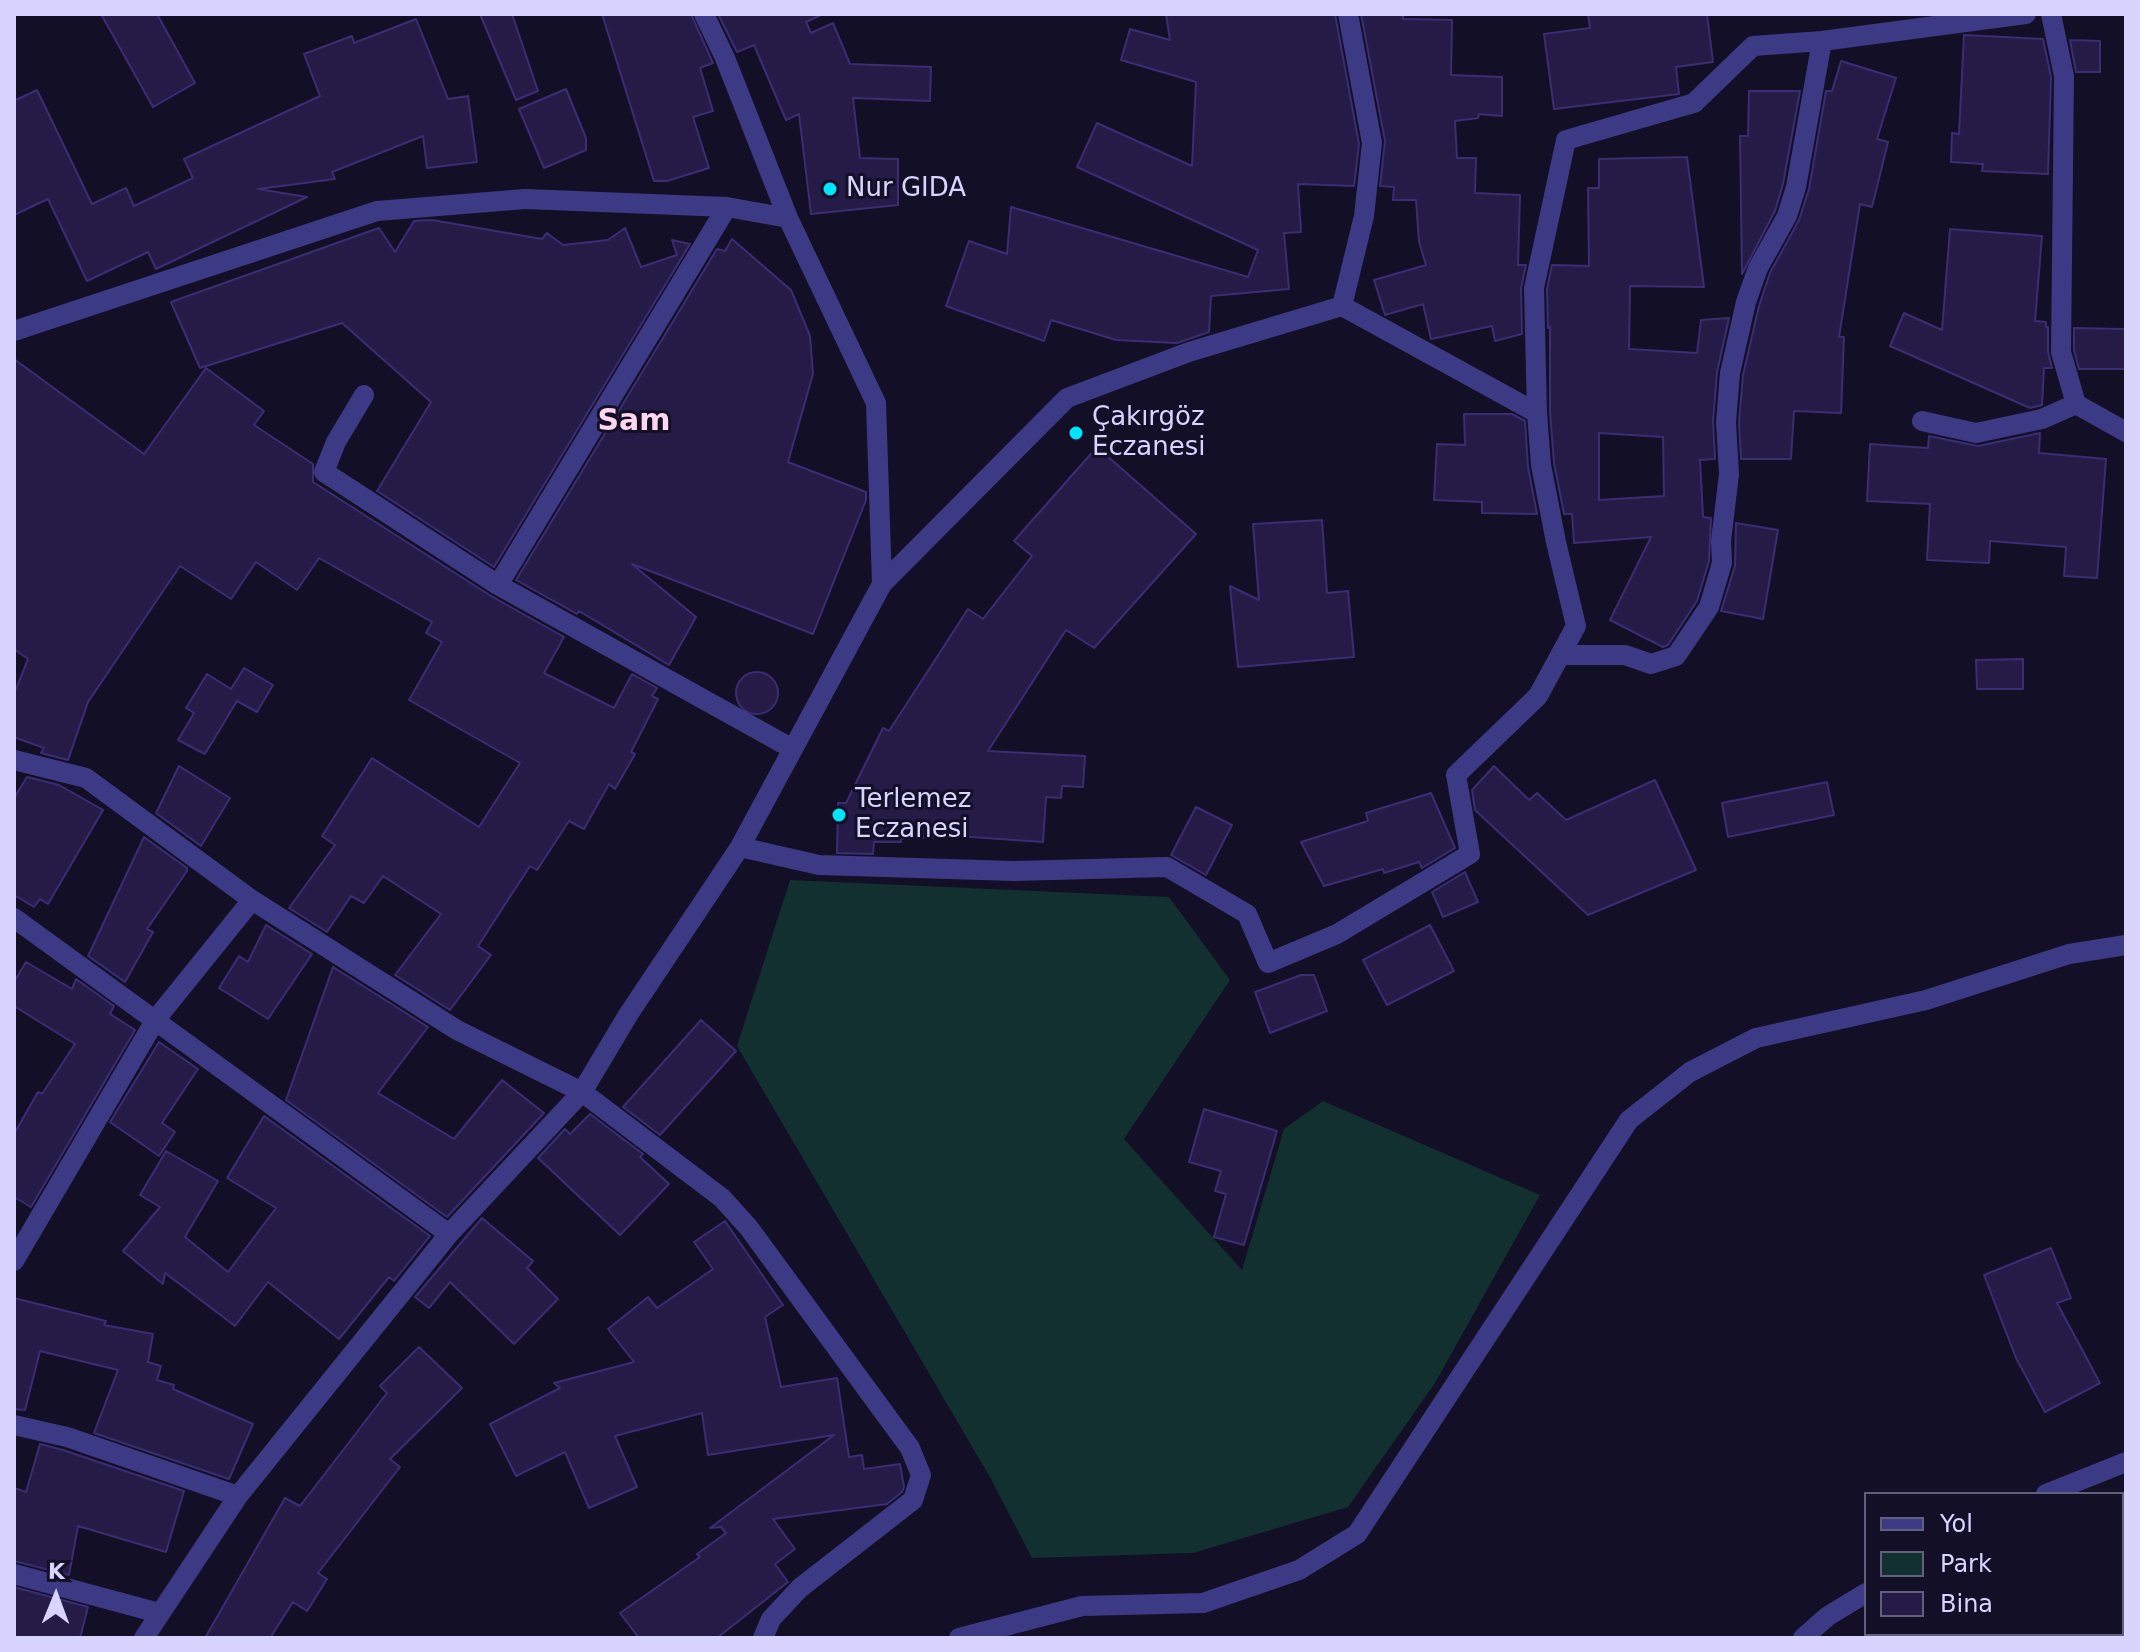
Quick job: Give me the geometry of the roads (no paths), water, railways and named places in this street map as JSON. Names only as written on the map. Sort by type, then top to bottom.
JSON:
[{"type":"street","points":[[704,14],[725,58],[788,218],[876,403],[882,584]]},
{"type":"street","points":[[1342,306],[1364,216],[1372,143],[1348,14]]},
{"type":"street","points":[[740,847],[819,865],[1014,871],[1167,867],[1247,914],[1268,963],[1337,934],[1470,854],[1456,775],[1538,696],[1576,626],[1541,465],[1534,288],[1566,140],[1694,103],[1753,46],[1822,41],[1888,22],[2026,14]]},
{"type":"street","points":[[2051,14],[2064,76],[2061,352],[2076,404],[2126,432]]},
{"type":"street","points":[[1560,655],[1625,655],[1651,664],[1676,656],[1709,607],[1722,563],[1721,541],[1729,474],[1726,422],[1730,373],[1746,302],[1758,268],[1787,216],[1796,187],[1822,41]]},
{"type":"street","points":[[14,331],[377,211],[525,199],[727,207],[788,218]]},
{"type":"street","points":[[498,585],[727,207]]},
{"type":"street","points":[[144,1638],[238,1496],[449,1234],[582,1092],[628,1015],[740,847],[882,584],[1067,398],[1189,352],[1342,306],[1537,413]]},
{"type":"street","points":[[364,395],[336,442],[324,472],[498,585],[791,748]]},
{"type":"street","points":[[1922,421],[1976,433],[2042,419],[2076,404]]},
{"type":"street","points":[[14,760],[86,778],[252,900],[457,1030],[582,1092],[690,1172],[722,1198],[740,1218],[910,1448],[921,1475],[913,1500],[800,1588],[771,1619],[763,1638]]},
{"type":"street","points":[[14,1261],[156,1019],[252,900]]},
{"type":"street","points":[[14,918],[449,1234]]},
{"type":"street","points":[[959,1638],[1082,1606],[1203,1603],[1299,1570],[1357,1534],[1629,1120],[1690,1072],[1756,1038],[1926,1000],[2069,954],[2126,945]]},
{"type":"street","points":[[14,1425],[67,1437],[238,1496]]},
{"type":"street","points":[[2051,1492],[2126,1462]]},
{"type":"street","points":[[14,1574],[159,1613]]},
{"type":"street","points":[[1803,1638],[1828,1616],[1864,1594]]},
{"type":"place","name":"Nur GIDA","points":[[830,189]]},
{"type":"place","name":"Çakırgöz Eczanesi","points":[[1076,433]]},
{"type":"place","name":"Terlemez Eczanesi","points":[[839,815]]},
{"type":"district","name":"Sam","points":[[634,422]]}]
